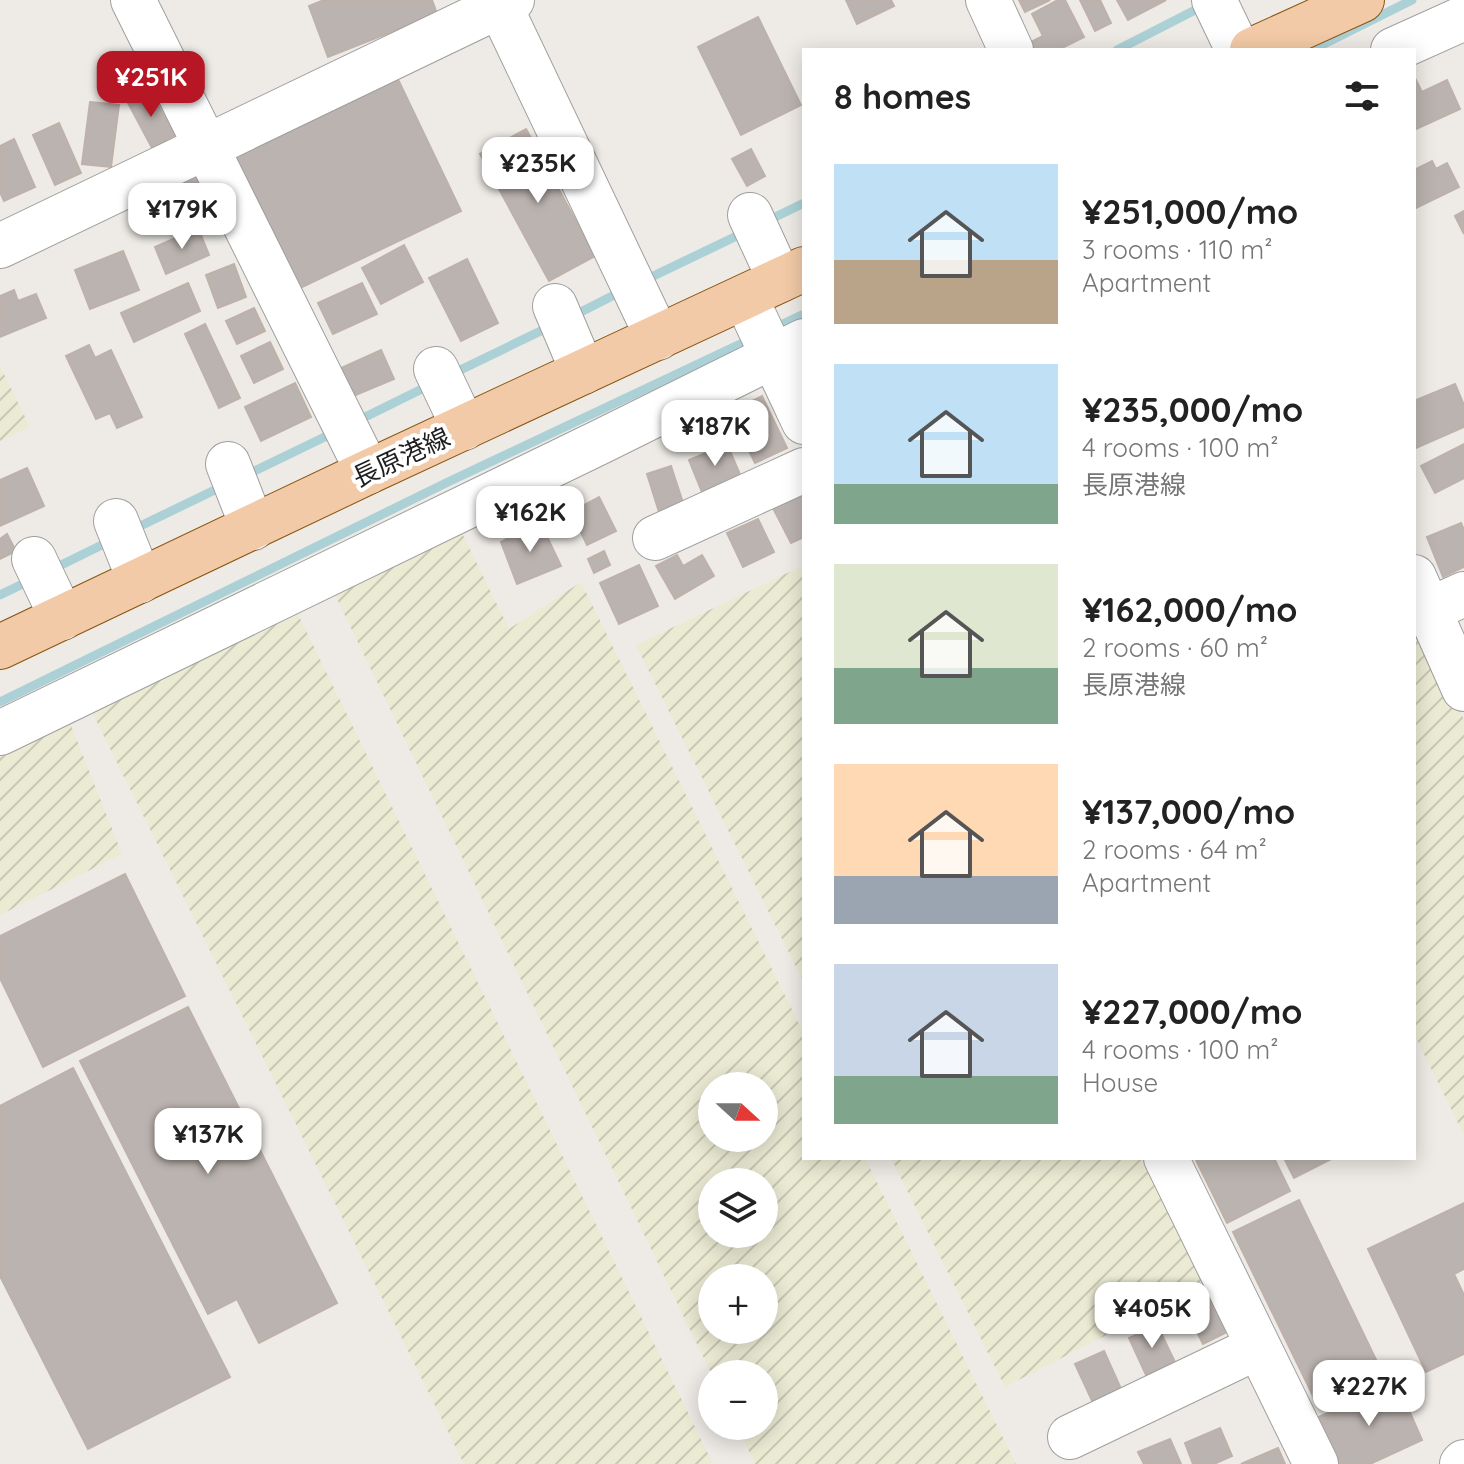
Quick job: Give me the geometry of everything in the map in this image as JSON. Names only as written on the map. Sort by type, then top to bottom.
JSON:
[{"type":"main road","points":[[1256,48],[1362,0]]},
{"type":"main road","name":"長原港線","points":[[0,647],[776,282]]},
{"type":"street","points":[[133,0],[368,472]]},
{"type":"street","points":[[988,0],[1010,48]]},
{"type":"street","points":[[1214,0],[1237,48]]},
{"type":"street","points":[[0,246],[503,2],[658,338]]},
{"type":"street","points":[[1400,48],[1459,32]]},
{"type":"street","points":[[750,215],[776,282],[802,413]]},
{"type":"street","points":[[555,306],[583,372]]},
{"type":"street","points":[[0,733],[788,348]]},
{"type":"street","points":[[436,369],[464,428]]},
{"type":"street","points":[[228,464],[253,528]]},
{"type":"street","points":[[655,538],[802,471]]},
{"type":"street","points":[[116,521],[140,581]]},
{"type":"street","points":[[34,559],[62,618]]},
{"type":"street","points":[[1436,594],[1464,689]]},
{"type":"street","points":[[1167,1160],[1316,1464]]},
{"type":"street","points":[[1070,1438],[1258,1347]]},
{"type":"green space","points":[[0,366],[30,427],[0,441]]},
{"type":"green space","points":[[462,533],[509,629],[581,582],[802,1030],[802,1160],[866,1160],[1016,1464],[755,1464],[744,1440],[778,1440],[778,1360],[705,1360],[335,595]]},
{"type":"green space","points":[[802,566],[802,979],[636,645]]},
{"type":"green space","points":[[293,604],[698,1433],[698,1440],[701,1440],[713,1464],[464,1464],[88,704]]},
{"type":"green space","points":[[1416,612],[1464,720],[1464,1135],[1416,1038]]},
{"type":"green space","points":[[67,715],[122,854],[0,915],[0,745]]},
{"type":"green space","points":[[892,1160],[1145,1160],[1206,1284],[1005,1387]]},
{"type":"building","points":[[324,0],[432,0],[437,14],[328,57],[309,6]]},
{"type":"building","points":[[846,0],[891,0],[894,6],[857,24]]},
{"type":"building","points":[[1019,0],[1050,0],[1025,12]]},
{"type":"building","points":[[1058,0],[1065,0],[1084,37],[1062,48],[1034,48],[1031,42],[1043,36],[1032,14]]},
{"type":"building","points":[[1080,0],[1100,0],[1111,23],[1095,31]]},
{"type":"building","points":[[1117,0],[1166,0],[1128,20]]},
{"type":"building","points":[[758,17],[801,105],[741,135],[698,47]]},
{"type":"building","points":[[393,69],[461,211],[294,291],[226,150]]},
{"type":"building","points":[[1416,80],[1422,92],[1447,80],[1460,109],[1416,129]]},
{"type":"building","points":[[150,91],[175,135],[152,148],[128,103]]},
{"type":"building","points":[[90,102],[119,105],[111,167],[82,164]]},
{"type":"building","points":[[59,123],[81,173],[55,185],[33,135]]},
{"type":"building","points":[[526,129],[595,256],[549,281],[480,154]]},
{"type":"building","points":[[14,139],[35,187],[4,201],[0,192],[0,146]]},
{"type":"building","points":[[751,149],[765,176],[747,186],[732,159]]},
{"type":"building","points":[[1432,161],[1436,169],[1447,163],[1459,187],[1416,208],[1416,169]]},
{"type":"building","points":[[193,171],[206,198],[164,218],[151,191]]},
{"type":"building","points":[[1464,211],[1464,234],[1455,216]]},
{"type":"building","points":[[198,228],[209,255],[166,274],[155,247]]},
{"type":"building","points":[[404,245],[423,282],[381,304],[362,268]]},
{"type":"building","points":[[123,251],[139,290],[90,309],[75,270]]},
{"type":"building","points":[[467,259],[498,323],[461,341],[429,278]]},
{"type":"building","points":[[234,264],[246,297],[218,308],[206,275]]},
{"type":"building","points":[[188,283],[200,311],[134,342],[121,313]]},
{"type":"building","points":[[362,283],[377,314],[333,334],[318,303]]},
{"type":"building","points":[[14,290],[18,301],[36,294],[46,318],[0,337],[0,296]]},
{"type":"building","points":[[254,308],[265,331],[237,344],[226,321]]},
{"type":"building","points":[[205,324],[240,398],[219,408],[185,334]]},
{"type":"building","points":[[270,342],[283,369],[254,383],[241,356]]},
{"type":"building","points":[[89,345],[95,358],[111,350],[142,417],[117,428],[110,413],[96,419],[66,356]]},
{"type":"building","points":[[381,350],[394,379],[351,397],[339,369]]},
{"type":"building","points":[[295,383],[311,417],[261,441],[245,407]]},
{"type":"building","points":[[1455,384],[1464,405],[1464,427],[1416,448],[1416,400]]},
{"type":"building","points":[[762,396],[787,448],[755,463],[730,412]]},
{"type":"building","points":[[727,444],[741,477],[702,492],[689,460]]},
{"type":"building","points":[[1464,444],[1464,478],[1435,493],[1421,466]]},
{"type":"building","points":[[671,466],[684,506],[660,515],[647,474]]},
{"type":"building","points":[[27,468],[44,506],[0,526],[0,480]]},
{"type":"building","points":[[802,493],[802,538],[791,543],[773,508]]},
{"type":"building","points":[[599,497],[616,531],[587,545],[571,512]]},
{"type":"building","points":[[758,519],[774,552],[743,567],[727,533]]},
{"type":"building","points":[[540,522],[561,566],[517,584],[501,542]]},
{"type":"building","points":[[1461,523],[1464,530],[1464,567],[1443,577],[1427,537]]},
{"type":"building","points":[[7,534],[16,551],[0,559],[0,539]]},
{"type":"building","points":[[604,551],[610,565],[594,573],[588,559]]},
{"type":"building","points":[[677,555],[683,566],[702,555],[714,576],[675,599],[656,566]]},
{"type":"building","points":[[639,565],[658,606],[619,624],[600,583]]},
{"type":"building","points":[[125,874],[185,996],[43,1067],[0,978],[0,936]]},
{"type":"building","points":[[188,1007],[337,1303],[259,1343],[237,1299],[208,1314],[80,1061]]},
{"type":"building","points":[[73,1068],[230,1377],[88,1449],[0,1276],[0,1106]]},
{"type":"building","points":[[1196,1160],[1275,1160],[1290,1191],[1227,1223]]},
{"type":"building","points":[[1285,1160],[1329,1160],[1294,1178]]},
{"type":"building","points":[[1299,1200],[1380,1368],[1315,1400],[1233,1232]]},
{"type":"building","points":[[1464,1203],[1464,1269],[1454,1274],[1464,1295],[1464,1354],[1426,1372],[1368,1249]]},
{"type":"building","points":[[1209,1298],[1227,1332],[1203,1344],[1194,1326],[1180,1333],[1172,1318]]},
{"type":"building","points":[[1157,1325],[1175,1362],[1146,1375],[1129,1338]]},
{"type":"building","points":[[1104,1351],[1122,1391],[1094,1405],[1075,1364]]},
{"type":"building","points":[[1397,1383],[1422,1440],[1370,1464],[1337,1464],[1314,1419]]},
{"type":"building","points":[[1220,1428],[1232,1456],[1214,1464],[1193,1464],[1185,1443]]},
{"type":"building","points":[[1170,1439],[1181,1464],[1144,1464],[1138,1452]]},
{"type":"building","points":[[1278,1448],[1285,1464],[1241,1464]]},
{"type":"waterway","points":[[1316,48],[1412,0]]},
{"type":"waterway","points":[[1121,48],[1203,6]]},
{"type":"waterway","points":[[765,222],[802,204]]},
{"type":"waterway","points":[[643,281],[745,232]]},
{"type":"waterway","points":[[571,317],[622,291]]},
{"type":"waterway","points":[[774,328],[802,315]]},
{"type":"waterway","points":[[452,374],[551,326]]},
{"type":"waterway","points":[[0,702],[448,482],[753,338]]},
{"type":"waterway","points":[[355,422],[432,384]]},
{"type":"waterway","points":[[244,476],[335,432]]},
{"type":"waterway","points":[[132,530],[223,486]]},
{"type":"waterway","points":[[53,569],[112,540]]},
{"type":"waterway","points":[[0,595],[33,579]]}]
